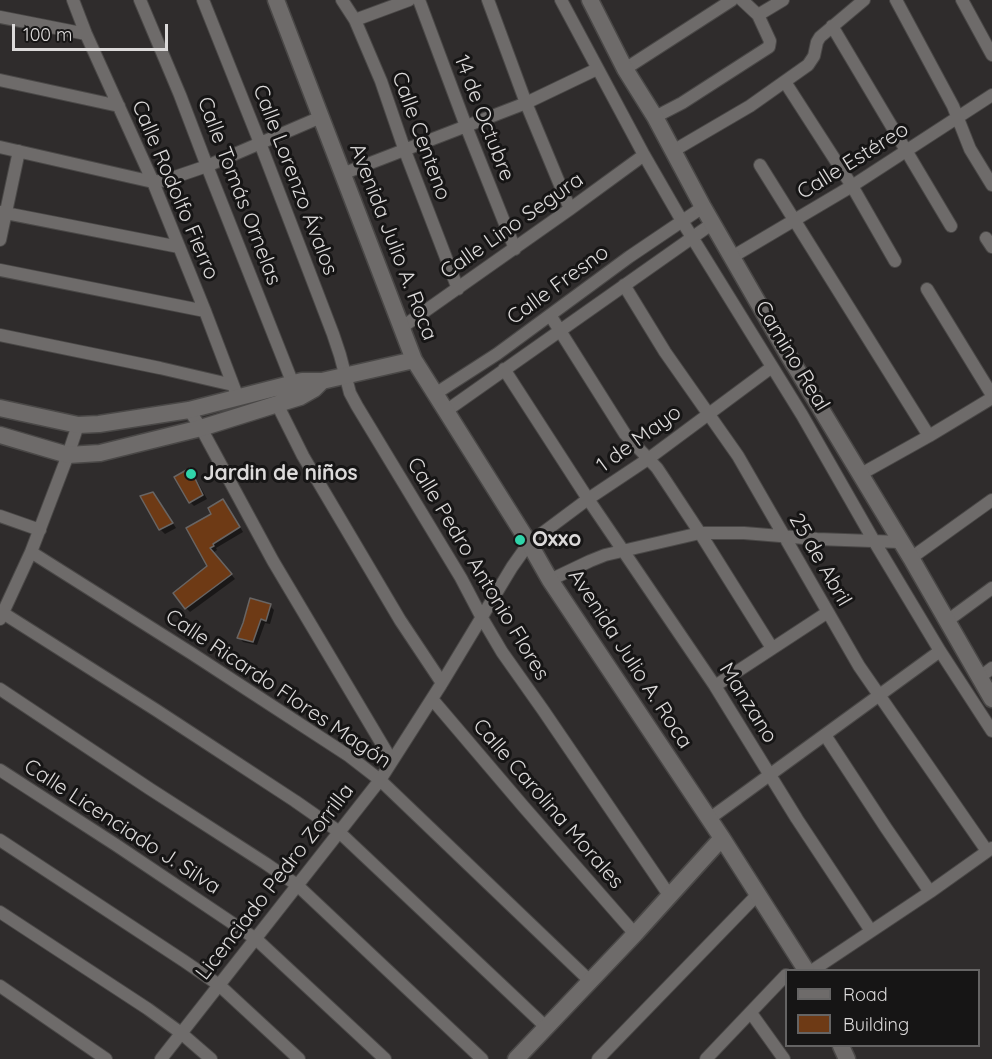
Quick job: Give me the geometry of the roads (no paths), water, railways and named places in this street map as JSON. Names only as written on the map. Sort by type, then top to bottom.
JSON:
[{"type":"street","name":"Calle Rodolfo Fierro","points":[[73,0],[153,182],[235,391]]},
{"type":"street","name":"Calle Tomás Ornelas","points":[[140,0],[180,95],[296,390]]},
{"type":"street","name":"Calle Lorenzo Ávalos","points":[[203,0],[333,334],[346,376]]},
{"type":"street","name":"Avenida Julio A. Roca","points":[[276,0],[414,360],[550,580],[722,838],[803,968]]},
{"type":"street","name":"Calle Centeno","points":[[342,0],[355,20],[381,81],[458,289]]},
{"type":"street","points":[[355,20],[409,0]]},
{"type":"street","name":"14 de Octubre","points":[[419,0],[514,249]]},
{"type":"street","points":[[488,0],[526,103],[570,209]]},
{"type":"street","name":"Camino Real","points":[[561,0],[644,155],[692,238],[820,444],[874,541],[940,651],[992,730]]},
{"type":"street","name":"Camino Real","points":[[590,0],[625,69],[655,117],[712,223],[947,621],[985,673],[992,699]]},
{"type":"street","points":[[625,69],[732,0]]},
{"type":"street","points":[[655,117],[682,103],[766,50],[770,44],[758,15],[742,0]]},
{"type":"street","points":[[758,15],[783,0]]},
{"type":"street","points":[[673,152],[750,106],[808,65],[814,56],[818,39],[864,0]]},
{"type":"street","points":[[896,0],[947,93],[970,149],[992,185]]},
{"type":"street","points":[[962,0],[992,55]]},
{"type":"street","points":[[0,17],[86,34]]},
{"type":"street","points":[[832,26],[951,226]]},
{"type":"street","points":[[342,174],[526,103],[597,69]]},
{"type":"street","points":[[0,80],[119,106]]},
{"type":"street","points":[[785,82],[852,186],[895,261]]},
{"type":"street","name":"Calle Estéreo","points":[[732,257],[852,186],[992,95]]},
{"type":"street","points":[[0,147],[153,182],[207,166],[321,117]]},
{"type":"street","points":[[0,240],[3,213],[19,151]]},
{"type":"street","name":"Calle Lino Segura","points":[[401,328],[644,155]]},
{"type":"street","points":[[760,165],[929,436]]},
{"type":"street","name":"Calle Fresno","points":[[435,394],[497,354],[629,257],[703,207]]},
{"type":"street","points":[[3,213],[179,247]]},
{"type":"street","name":"Calle Fresno","points":[[446,411],[712,223]]},
{"type":"street","points":[[0,270],[205,311]]},
{"type":"street","name":"25 de Abril","points":[[624,285],[665,352],[738,456],[854,658],[989,849]]},
{"type":"street","points":[[861,474],[992,397],[927,290]]},
{"type":"street","points":[[550,315],[626,434],[657,468],[772,648]]},
{"type":"street","points":[[0,335],[160,368],[235,391],[314,389],[322,381],[414,360]]},
{"type":"street","name":"1 de Mayo","points":[[529,543],[772,367]]},
{"type":"street","name":"Manzano","points":[[504,369],[588,500],[715,686],[797,819],[871,931]]},
{"type":"street","name":"Calle Pedro Antonio Flores","points":[[346,376],[350,393],[357,406],[461,578],[502,652],[669,895]]},
{"type":"street","points":[[0,435],[68,455],[100,453],[201,428],[277,404],[296,390]]},
{"type":"street","points":[[0,408],[78,425],[131,420],[189,410],[235,391]]},
{"type":"street","points":[[277,404],[303,456],[400,620],[442,683]]},
{"type":"street","points":[[189,410],[273,561],[392,761]]},
{"type":"street","points":[[78,425],[40,531],[31,552],[5,595],[1,616],[176,723],[338,831],[546,1027]]},
{"type":"street","points":[[911,558],[992,500]]},
{"type":"street","points":[[0,516],[40,531]]},
{"type":"street","points":[[550,580],[605,555],[700,533],[744,532],[818,539],[900,542]]},
{"type":"street","name":"Licenciado Pedro Zorrilla","points":[[161,1059],[380,780],[529,543]]},
{"type":"street","name":"Calle Ricardo Flores Magón","points":[[31,552],[349,756],[380,780],[590,981]]},
{"type":"street","points":[[947,621],[992,588]]},
{"type":"street","points":[[715,686],[828,612]]},
{"type":"street","points":[[709,819],[940,651]]},
{"type":"street","points":[[0,689],[297,885],[482,1059]]},
{"type":"street","name":"Calle Carolina Morales","points":[[432,699],[635,934]]},
{"type":"street","points":[[825,735],[930,892]]},
{"type":"street","name":"Calle Licenciado J. Silva","points":[[0,770],[256,939],[385,1059]]},
{"type":"street","points":[[516,1059],[635,934],[722,838]]},
{"type":"street","points":[[0,840],[219,985],[299,1059]]},
{"type":"street","points":[[803,968],[871,931],[989,849]]},
{"type":"street","points":[[598,1059],[758,894]]},
{"type":"street","points":[[0,912],[148,1009],[211,1059]]},
{"type":"street","points":[[709,1058],[785,976]]},
{"type":"street","points":[[0,986],[106,1059]]},
{"type":"street","points":[[751,1013],[784,1059]]},
{"type":"place","name":"Jardin de niños","points":[[191,474]]},
{"type":"place","name":"Oxxo","points":[[520,540]]}]
